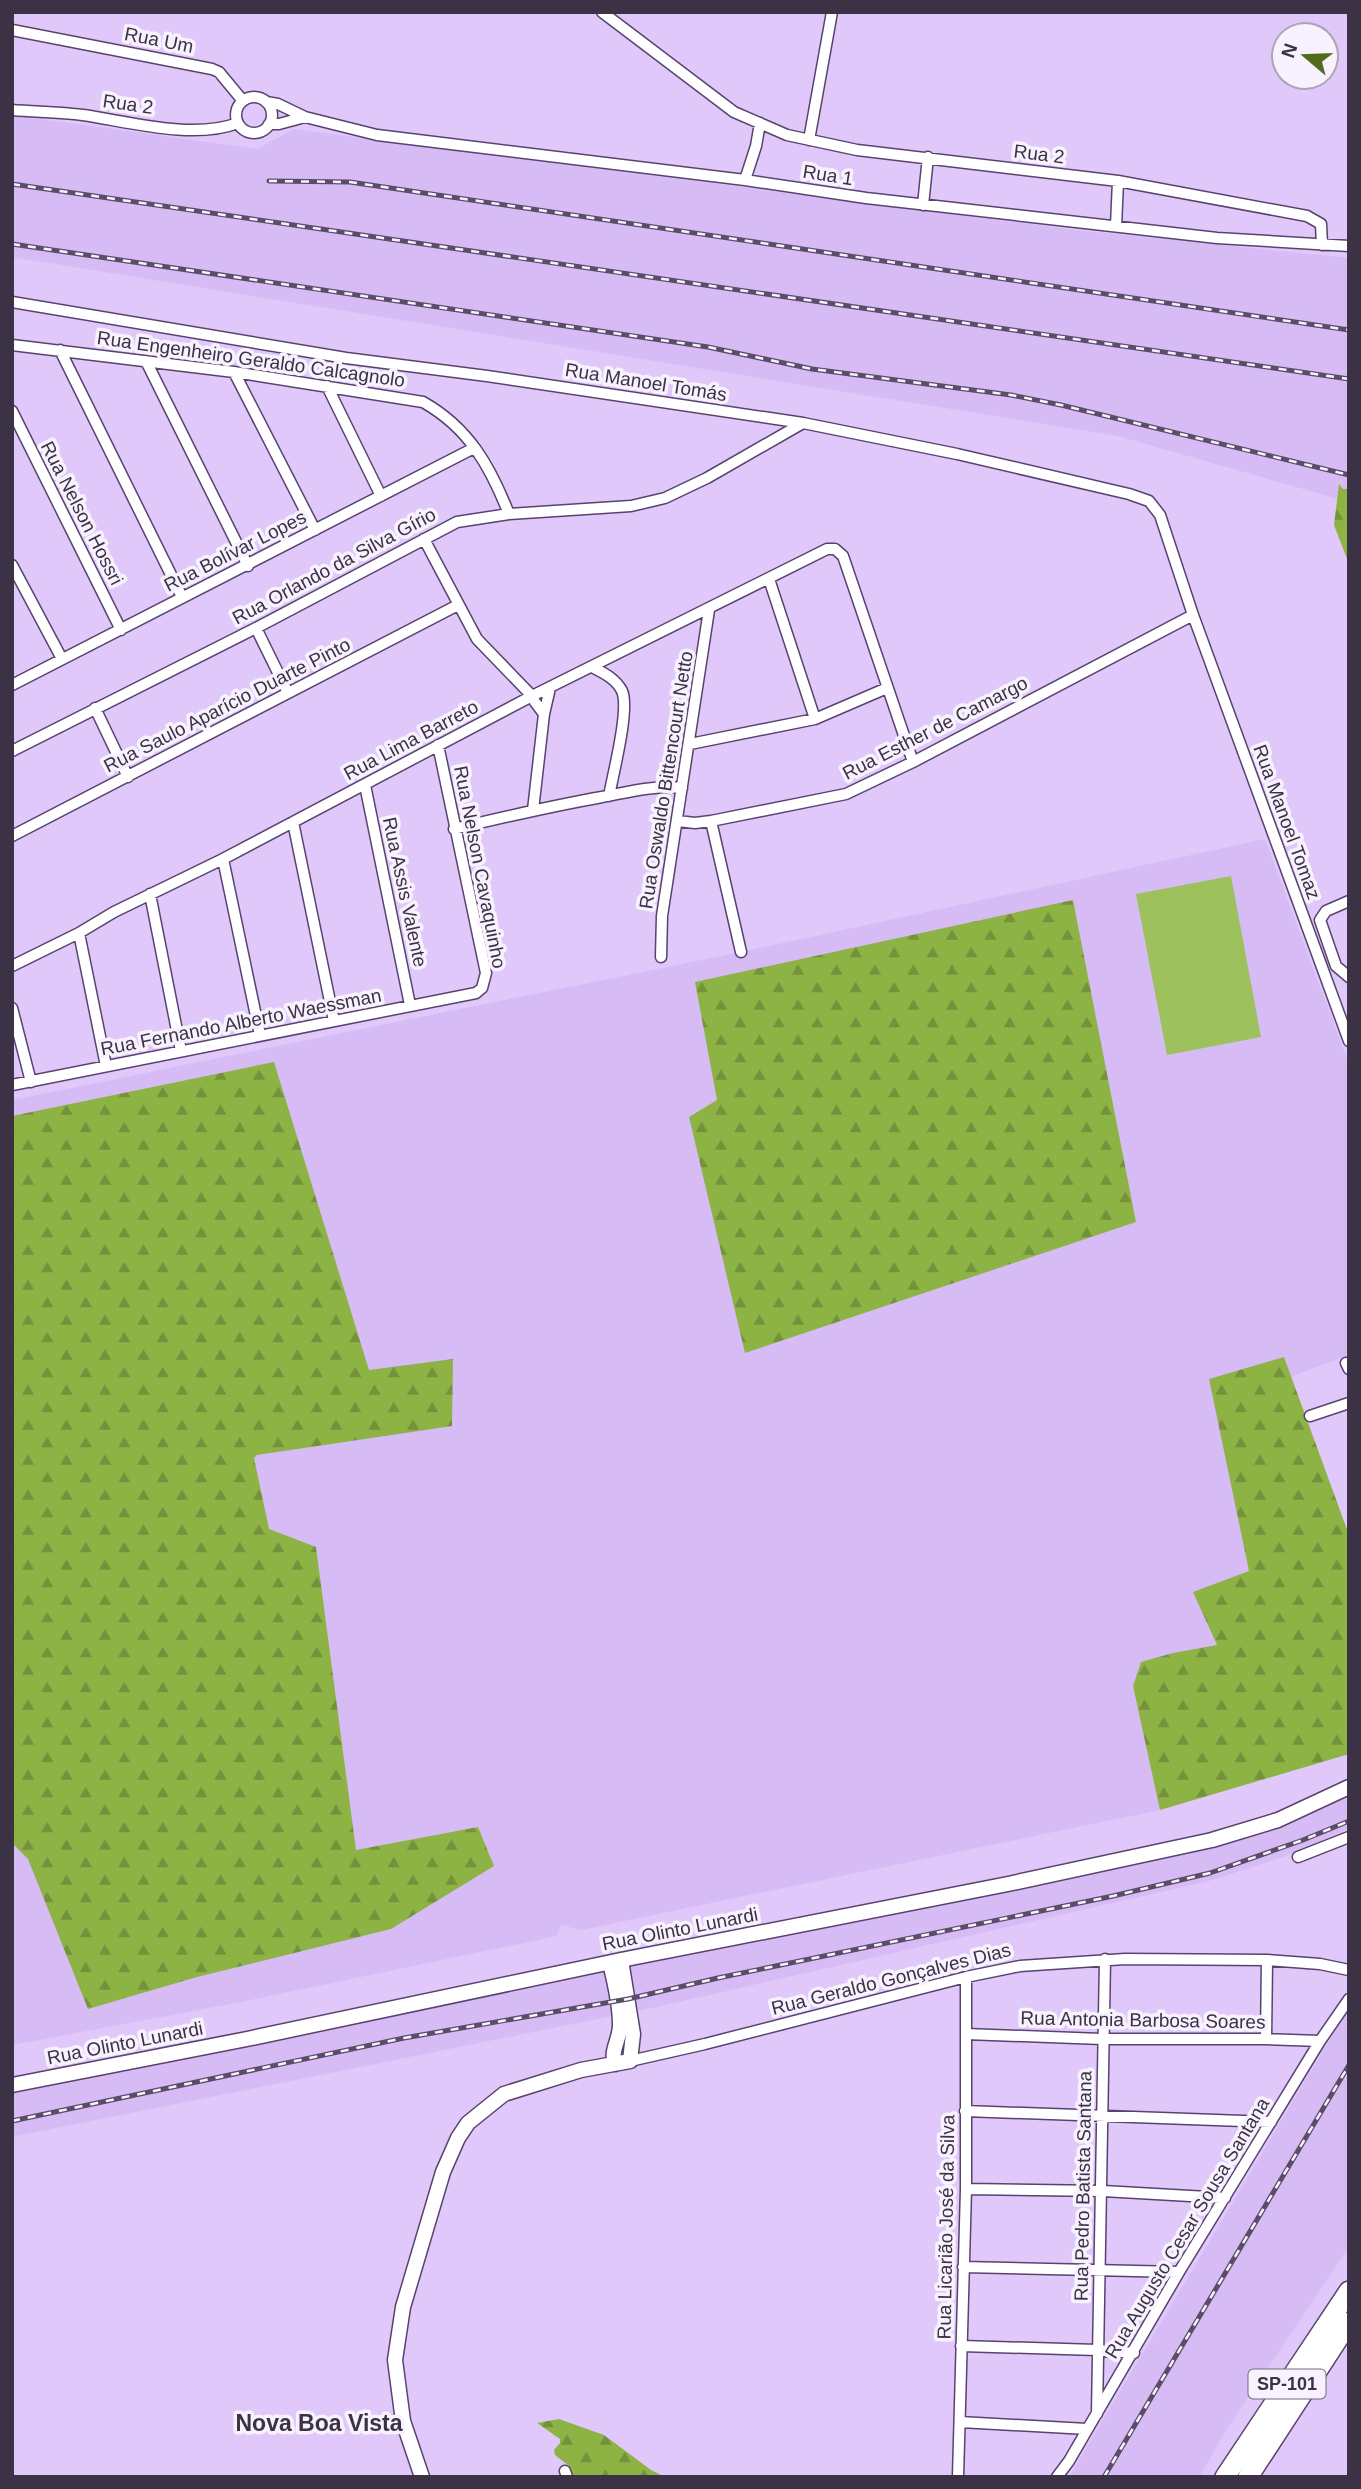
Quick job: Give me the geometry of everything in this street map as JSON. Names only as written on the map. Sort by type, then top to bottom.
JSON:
[{"type":"highway","name":"SP-101","points":[[1225,2477],[1349,2291]]},
{"type":"highway","name":"SP-101","points":[[1248,2477],[1349,2322]]},
{"type":"street","name":"Rua 2","points":[[603,12],[734,112],[787,135],[857,150],[1118,181],[1307,216],[1321,225],[1322,245]]},
{"type":"street","points":[[810,140],[832,12]]},
{"type":"street","name":"Rua Um","points":[[12,30],[212,69],[219,72],[243,102]]},
{"type":"street","points":[[258,98],[266,102],[271,117],[269,124],[262,131],[253,133],[244,130],[238,123],[236,112],[243,102],[258,98]]},
{"type":"street","name":"Rua 1","points":[[266,102],[278,104],[305,117],[377,135],[745,180],[923,205],[1217,238],[1349,246]]},
{"type":"street","name":"Rua 2","points":[[12,110],[79,115],[192,131],[219,130],[238,123]]},
{"type":"street","name":"Rua 1","points":[[269,124],[305,117]]},
{"type":"street","points":[[745,180],[760,123]]},
{"type":"street","points":[[923,205],[928,157]]},
{"type":"street","points":[[1116,226],[1118,181]]},
{"type":"street","name":"Rua Manoel Tomás","points":[[12,302],[346,358],[803,423],[957,454],[1140,497],[1155,507],[1160,515],[1193,615]]},
{"type":"street","name":"Rua Engenheiro Geraldo Calcagnolo","points":[[12,345],[234,372],[423,402],[445,415],[462,430],[498,485],[509,514]]},
{"type":"street","points":[[60,350],[182,597]]},
{"type":"street","points":[[146,361],[248,566]]},
{"type":"street","points":[[234,372],[315,530]]},
{"type":"street","points":[[327,386],[381,496]]},
{"type":"street","name":"Rua Nelson Hossri","points":[[12,411],[121,630]]},
{"type":"street","name":"Rua Orlando da Silva Gírio","points":[[12,751],[256,628],[457,522],[509,514],[631,506],[665,498],[707,478],[803,423]]},
{"type":"street","name":"Rua Bolívar Lopes","points":[[12,685],[474,448]]},
{"type":"street","points":[[424,539],[477,639],[532,695],[544,713]]},
{"type":"street","name":"Rua Lima Barreto","points":[[12,966],[365,785],[532,695],[709,610],[827,549],[835,549],[843,556],[887,688]]},
{"type":"street","points":[[12,565],[62,659]]},
{"type":"street","points":[[769,579],[815,719]]},
{"type":"street","name":"Rua Saulo Aparício Duarte Pinto","points":[[12,836],[458,605]]},
{"type":"street","name":"Rua Oswaldo Bittencourt Netto","points":[[661,957],[662,916],[709,610]]},
{"type":"street","name":"Rua Esther de Camargo","points":[[678,821],[711,821],[846,794],[913,762],[1193,615]]},
{"type":"street","name":"Rua Manoel Tomaz","points":[[1193,615],[1349,1041]]},
{"type":"street","points":[[256,628],[289,694]]},
{"type":"street","points":[[605,661],[607,674]]},
{"type":"street","points":[[592,667],[607,674],[618,685],[625,701],[609,796]]},
{"type":"street","points":[[533,810],[544,713],[550,688]]},
{"type":"street","points":[[690,744],[815,719],[887,688],[913,762]]},
{"type":"street","points":[[95,708],[128,777]]},
{"type":"street","name":"Rua Nelson Cavaquinho","points":[[438,745],[486,974],[482,988],[476,993]]},
{"type":"street","name":"Rua Assis Valente","points":[[365,785],[410,1005]]},
{"type":"street","points":[[454,829],[533,810],[664,786],[682,788]]},
{"type":"street","points":[[711,821],[741,952]]},
{"type":"street","points":[[293,822],[334,1021]]},
{"type":"street","points":[[223,859],[260,1035]]},
{"type":"street","points":[[150,894],[181,1051]]},
{"type":"street","points":[[1349,901],[1325,911],[1320,920],[1336,966],[1349,977]]},
{"type":"street","points":[[79,933],[106,1066]]},
{"type":"street","name":"Rua Fernando Alberto Waessman","points":[[12,1085],[476,993]]},
{"type":"street","points":[[12,1008],[30,1082]]},
{"type":"street","points":[[1310,1416],[1349,1403]]},
{"type":"street","name":"Rua Olinto Lunardi","points":[[12,2085],[1008,1884],[1212,1840],[1278,1820],[1349,1787]]},
{"type":"street","points":[[1298,1857],[1349,1837]]},
{"type":"street","name":"Rua Geraldo Gonçalves Dias","points":[[581,2070],[604,2058],[620,2045],[631,2053],[654,2055],[1020,1966],[1105,1959],[1267,1960],[1320,1964],[1349,1970]]},
{"type":"street","name":"Rua Pedro Batista Santana","points":[[1097,2414],[1105,1959]]},
{"type":"street","points":[[1266,2039],[1267,1960]]},
{"type":"street","points":[[615,2064],[614,2048],[619,2038],[620,2020],[616,1961]]},
{"type":"street","points":[[616,1961],[632,2020],[631,2053]]},
{"type":"street","name":"Rua Licarião José da Silva","points":[[958,2477],[966,2189],[966,1977]]},
{"type":"street","name":"Rua Augusto Cesar Sousa Santana","points":[[1057,2477],[1097,2414],[1179,2272],[1349,1998]]},
{"type":"street","name":"Rua Antonia Barbosa Soares","points":[[966,2034],[1102,2039],[1320,2041]]},
{"type":"street","name":"Rua Geraldo Gonçalves Dias","points":[[422,2477],[403,2421],[395,2360],[397,2337],[443,2172],[458,2138],[468,2123],[504,2094],[581,2070],[615,2064],[631,2053]]},
{"type":"street","points":[[965,2111],[1271,2122]]},
{"type":"street","points":[[966,2189],[1103,2191],[1225,2198]]},
{"type":"street","points":[[963,2267],[1179,2272]]},
{"type":"street","points":[[961,2346],[1133,2353]]},
{"type":"street","points":[[960,2422],[1087,2430]]},
{"type":"shaded area","points":[[12,115],[258,149],[293,129],[1076,230],[1349,258],[1349,502],[1118,436],[12,257]]},
{"type":"shaded area","points":[[1265,839],[1349,1064],[1349,1355],[1290,1377],[1349,1535],[1349,1754],[1160,1810],[581,1930],[561,1925],[557,1936],[241,2002],[12,2045],[12,1100],[741,952]]},
{"type":"shaded area","points":[[1349,1787],[1349,1828],[1295,1853],[1209,1881],[643,2010],[12,2137],[12,2085],[1212,1840]]},
{"type":"shaded area","points":[[1349,2007],[1349,2247],[1227,2429],[1199,2477],[1069,2477]]},
{"type":"green space","points":[[1339,484],[1343,489],[1349,489],[1349,564],[1334,525]]},
{"type":"green space","points":[[1231,876],[1261,1037],[1167,1055],[1136,894]]},
{"type":"green space","points":[[1073,900],[1136,1222],[745,1353],[689,1117],[717,1100],[695,982]]},
{"type":"green space","points":[[274,1062],[369,1370],[453,1359],[452,1426],[257,1455],[254,1458],[269,1529],[316,1547],[356,1850],[478,1827],[494,1866],[391,1929],[197,1977],[88,2009],[28,1859],[12,1843],[12,1116]]},
{"type":"green space","points":[[1284,1357],[1349,1535],[1349,1754],[1160,1810],[1133,1686],[1141,1662],[1217,1645],[1193,1592],[1249,1571],[1209,1379]]},
{"type":"green space","points":[[559,2419],[604,2435],[651,2470],[665,2477],[574,2477],[569,2466],[555,2455],[554,2450],[560,2439],[537,2423]]},
{"type":"railway","points":[[269,181],[350,182],[1349,330]]},
{"type":"railway","points":[[12,184],[1349,379]]},
{"type":"railway","points":[[12,244],[708,347],[812,369],[1011,395],[1349,475]]},
{"type":"railway","points":[[12,2121],[404,2038],[628,1999],[1113,1896],[1210,1873],[1349,1821]]},
{"type":"railway","points":[[1104,2477],[1349,2065]]},
{"type":"district","name":"Nova Boa Vista","points":[[319,2423]]}]
